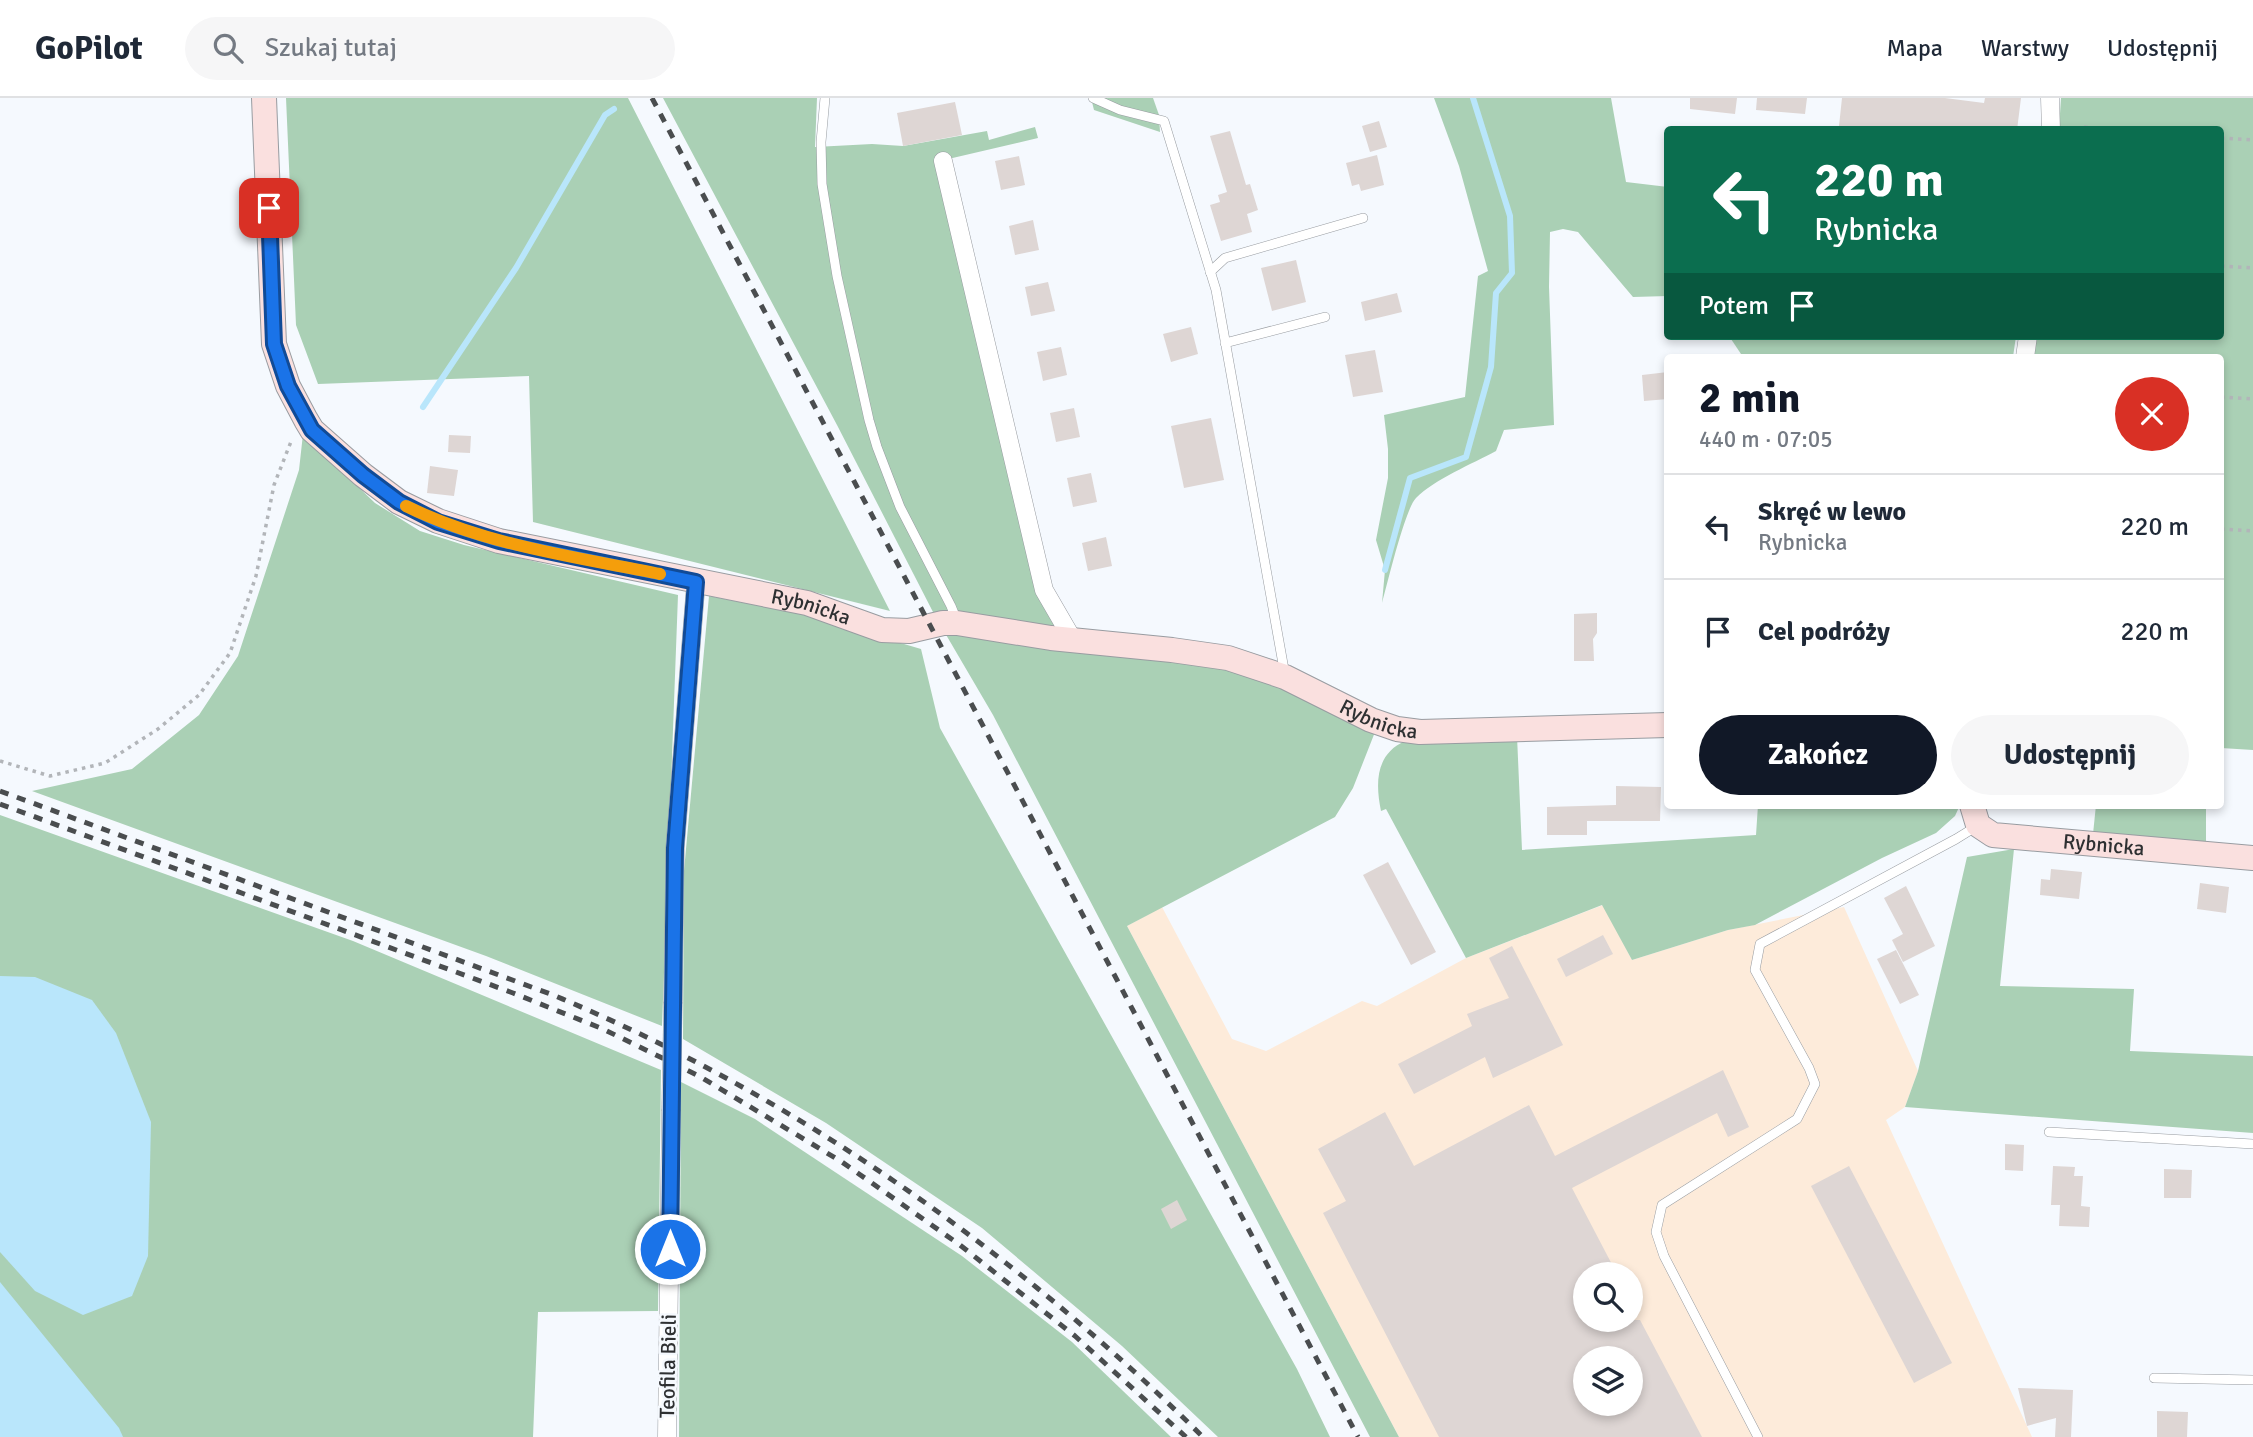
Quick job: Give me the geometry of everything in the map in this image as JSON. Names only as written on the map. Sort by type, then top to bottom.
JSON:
[{"type":"street","name":"Rybnicka","points":[[264,98],[274,344],[288,386],[312,430],[363,475],[399,502],[438,522],[499,541],[807,603],[862,624],[895,632],[957,623],[1073,640],[1218,656],[1285,677],[1364,718],[1404,731],[1664,725]]},
{"type":"street","points":[[2050,98],[2051,126]]},
{"type":"street","points":[[943,161],[1044,590],[1073,640]]},
{"type":"street","name":"Teofila Bieli","points":[[667,1437],[675,848],[696,582]]},
{"type":"street","name":"Rybnicka","points":[[1975,815],[1988,833],[2000,836],[2253,858]]},
{"type":"lane","points":[[825,98],[820,152],[822,184],[837,276],[869,421],[900,507],[951,606],[957,623]]},
{"type":"lane","points":[[1093,98],[1120,110],[1164,121],[1210,272],[1285,677]]},
{"type":"lane","points":[[1210,272],[1225,258],[1363,218]]},
{"type":"lane","points":[[1225,343],[1325,317]]},
{"type":"lane","points":[[1758,1437],[1664,1256],[1656,1232],[1662,1205],[1797,1119],[1815,1084],[1809,1068],[1755,970],[1760,944],[1956,839],[1975,815]]},
{"type":"lane","points":[[2049,1132],[2253,1144]]},
{"type":"lane","points":[[2154,1378],[2253,1380]]},
{"type":"path","points":[[2224,138],[2253,140]]},
{"type":"path","points":[[2224,266],[2253,268]]},
{"type":"path","points":[[2224,397],[2253,399]]},
{"type":"path","points":[[0,761],[50,776],[105,763],[158,729],[199,695],[230,653],[257,576],[274,485],[289,443],[306,420]]},
{"type":"path","points":[[2224,529],[2253,531]]},
{"type":"shaded area","points":[[1603,905],[1632,960],[1728,930],[1844,907],[1918,1071],[1905,1107],[1886,1120],[2032,1437],[1399,1437],[1127,926],[1162,907],[1232,1039],[1266,1051],[1362,1001],[1377,1006],[1466,958]]},
{"type":"green space","points":[[286,98],[628,98],[890,611],[533,522],[529,376],[318,384],[296,325]]},
{"type":"green space","points":[[663,98],[817,98],[815,147],[872,144],[903,146],[987,131],[989,140],[1035,127],[1038,138],[944,160],[1060,628],[933,612]]},
{"type":"green space","points":[[1091,98],[1153,98],[1159,115],[1160,132],[1094,110]]},
{"type":"green space","points":[[1434,98],[1611,98],[1626,182],[1664,187],[1664,296],[1633,297],[1578,232],[1563,229],[1550,232],[1549,287],[1554,425],[1504,430],[1496,451],[1443,478],[1416,498],[1402,531],[1382,603],[1385,570],[1376,540],[1388,478],[1384,415],[1465,397],[1478,276],[1488,271],[1459,166]]},
{"type":"green space","points":[[2061,98],[2253,98],[2253,750],[2224,748],[2224,354],[2032,354],[2034,340],[2224,340],[2224,126],[2059,126]]},
{"type":"green space","points":[[1732,340],[2015,340],[2013,354],[1741,354]]},
{"type":"green space","points":[[303,434],[375,503],[420,531],[464,545],[678,595],[662,1026],[486,956],[32,791],[132,769],[199,715],[238,656],[299,470]]},
{"type":"green space","points":[[709,596],[802,614],[921,649],[940,728],[1297,1369],[1330,1437],[1218,1437],[1122,1346],[982,1228],[826,1123],[683,1039],[684,871]]},
{"type":"green space","points":[[945,633],[1240,670],[1288,686],[1375,732],[1353,788],[1335,817],[1127,926],[1399,1437],[1370,1437],[993,715]]},
{"type":"green space","points":[[1517,736],[1522,850],[1756,835],[1758,809],[1958,809],[1955,816],[1936,833],[1882,858],[1755,925],[1728,930],[1632,960],[1602,905],[1466,958],[1386,809],[1381,811],[1378,780],[1383,761],[1388,753],[1405,741]]},
{"type":"green space","points":[[2096,809],[2206,809],[2206,843],[2093,834]]},
{"type":"green space","points":[[0,815],[353,941],[661,1070],[658,1311],[538,1312],[533,1437],[0,1437]]},
{"type":"green space","points":[[2014,849],[2000,986],[2134,989],[2130,1051],[2253,1056],[2253,1133],[1905,1107],[1918,1071],[1967,857]]},
{"type":"green space","points":[[681,1082],[755,1119],[962,1256],[1072,1342],[1171,1437],[679,1437]]},
{"type":"water","points":[[0,976],[35,977],[92,1000],[116,1033],[151,1122],[148,1256],[132,1296],[83,1315],[35,1291],[0,1252]]},
{"type":"water","points":[[0,1282],[119,1428],[123,1437],[0,1437]]},
{"type":"building","points":[[1690,98],[1737,98],[1735,114],[1690,109]]},
{"type":"building","points":[[1757,98],[1807,98],[1805,114],[1756,110]]},
{"type":"building","points":[[1842,98],[1945,98],[1984,103],[1985,98],[2021,98],[2018,126],[1839,126]]},
{"type":"building","points":[[955,102],[962,135],[903,146],[897,113]]},
{"type":"building","points":[[1379,121],[1387,147],[1370,152],[1362,126]]},
{"type":"building","points":[[1230,131],[1246,185],[1250,184],[1258,210],[1247,214],[1252,232],[1221,241],[1210,205],[1220,202],[1218,195],[1227,192],[1210,136]]},
{"type":"building","points":[[1377,155],[1384,185],[1361,191],[1359,184],[1352,186],[1346,163]]},
{"type":"building","points":[[1019,156],[1025,185],[1001,190],[995,161]]},
{"type":"building","points":[[1033,220],[1039,250],[1015,255],[1009,226]]},
{"type":"building","points":[[1296,260],[1306,302],[1272,311],[1261,268]]},
{"type":"building","points":[[1048,282],[1055,311],[1031,316],[1025,287]]},
{"type":"building","points":[[1397,293],[1402,312],[1365,321],[1361,302]]},
{"type":"building","points":[[1191,327],[1198,354],[1171,362],[1163,334]]},
{"type":"building","points":[[1061,347],[1067,375],[1043,381],[1037,352]]},
{"type":"building","points":[[1375,350],[1383,392],[1353,397],[1345,355]]},
{"type":"building","points":[[1664,372],[1664,399],[1644,401],[1642,375]]},
{"type":"building","points":[[1074,408],[1080,437],[1056,442],[1050,413]]},
{"type":"building","points":[[1211,418],[1224,480],[1184,488],[1171,426]]},
{"type":"building","points":[[449,435],[471,436],[470,453],[448,452]]},
{"type":"building","points":[[430,466],[458,470],[454,496],[427,493]]},
{"type":"building","points":[[1091,473],[1097,502],[1073,507],[1067,478]]},
{"type":"building","points":[[1106,537],[1112,566],[1088,571],[1082,543]]},
{"type":"building","points":[[1597,613],[1597,633],[1593,639],[1594,661],[1574,661],[1574,614]]},
{"type":"building","points":[[1616,786],[1661,787],[1660,821],[1587,821],[1587,835],[1547,835],[1547,807],[1616,805]]},
{"type":"building","points":[[1388,862],[1436,952],[1411,965],[1363,875]]},
{"type":"building","points":[[2051,869],[2082,872],[2079,899],[2040,895],[2041,879],[2050,880]]},
{"type":"building","points":[[2200,883],[2229,887],[2226,913],[2197,909]]},
{"type":"building","points":[[1906,886],[1935,946],[1903,962],[1892,940],[1903,934],[1884,898]]},
{"type":"building","points":[[1603,935],[1613,954],[1566,977],[1557,959]]},
{"type":"building","points":[[1512,946],[1563,1045],[1493,1078],[1485,1057],[1414,1094],[1398,1064],[1472,1026],[1467,1014],[1509,998],[1489,958]]},
{"type":"building","points":[[1896,950],[1919,995],[1900,1004],[1877,959]]},
{"type":"building","points":[[1723,1070],[1749,1127],[1728,1137],[1717,1113],[1572,1188],[1611,1262],[1573,1262],[1573,1332],[1643,1332],[1643,1326],[1702,1437],[1439,1437],[1323,1213],[1346,1201],[1318,1149],[1385,1112],[1414,1166],[1529,1105],[1555,1156]]},
{"type":"building","points":[[2005,1144],[2024,1145],[2023,1171],[2005,1170]]},
{"type":"building","points":[[1849,1166],[1952,1363],[1914,1383],[1811,1186]]},
{"type":"building","points":[[2053,1166],[2075,1167],[2074,1176],[2083,1176],[2081,1206],[2090,1207],[2089,1227],[2059,1226],[2060,1205],[2051,1205]]},
{"type":"building","points":[[2164,1169],[2192,1170],[2191,1198],[2164,1198]]},
{"type":"building","points":[[1177,1200],[1187,1220],[1171,1229],[1161,1209]]},
{"type":"building","points":[[2018,1388],[2073,1390],[2071,1437],[2055,1437],[2056,1418],[2027,1426]]},
{"type":"building","points":[[2157,1411],[2188,1412],[2187,1437],[2157,1437]]},
{"type":"waterway","points":[[1385,570],[1410,478],[1466,457],[1491,367],[1496,293],[1512,273],[1510,216],[1473,98]]},
{"type":"waterway","points":[[423,407],[516,268],[605,115],[614,109]]},
{"type":"railway","points":[[652,98],[1358,1437]]},
{"type":"railway","points":[[0,791],[553,995],[643,1035],[731,1081],[816,1130],[899,1184],[979,1242],[1057,1304],[1203,1437]]},
{"type":"railway","points":[[0,804],[513,993],[603,1029],[699,1076],[842,1162],[960,1245],[1075,1336],[1186,1437]]},
{"type":"slow traffic","points":[[406,506],[438,522],[499,541],[660,574]]},
{"type":"route","points":[[269,208],[274,344],[288,386],[312,430],[363,475],[399,502],[438,522],[499,541],[696,582],[675,848],[670,1249]]}]
